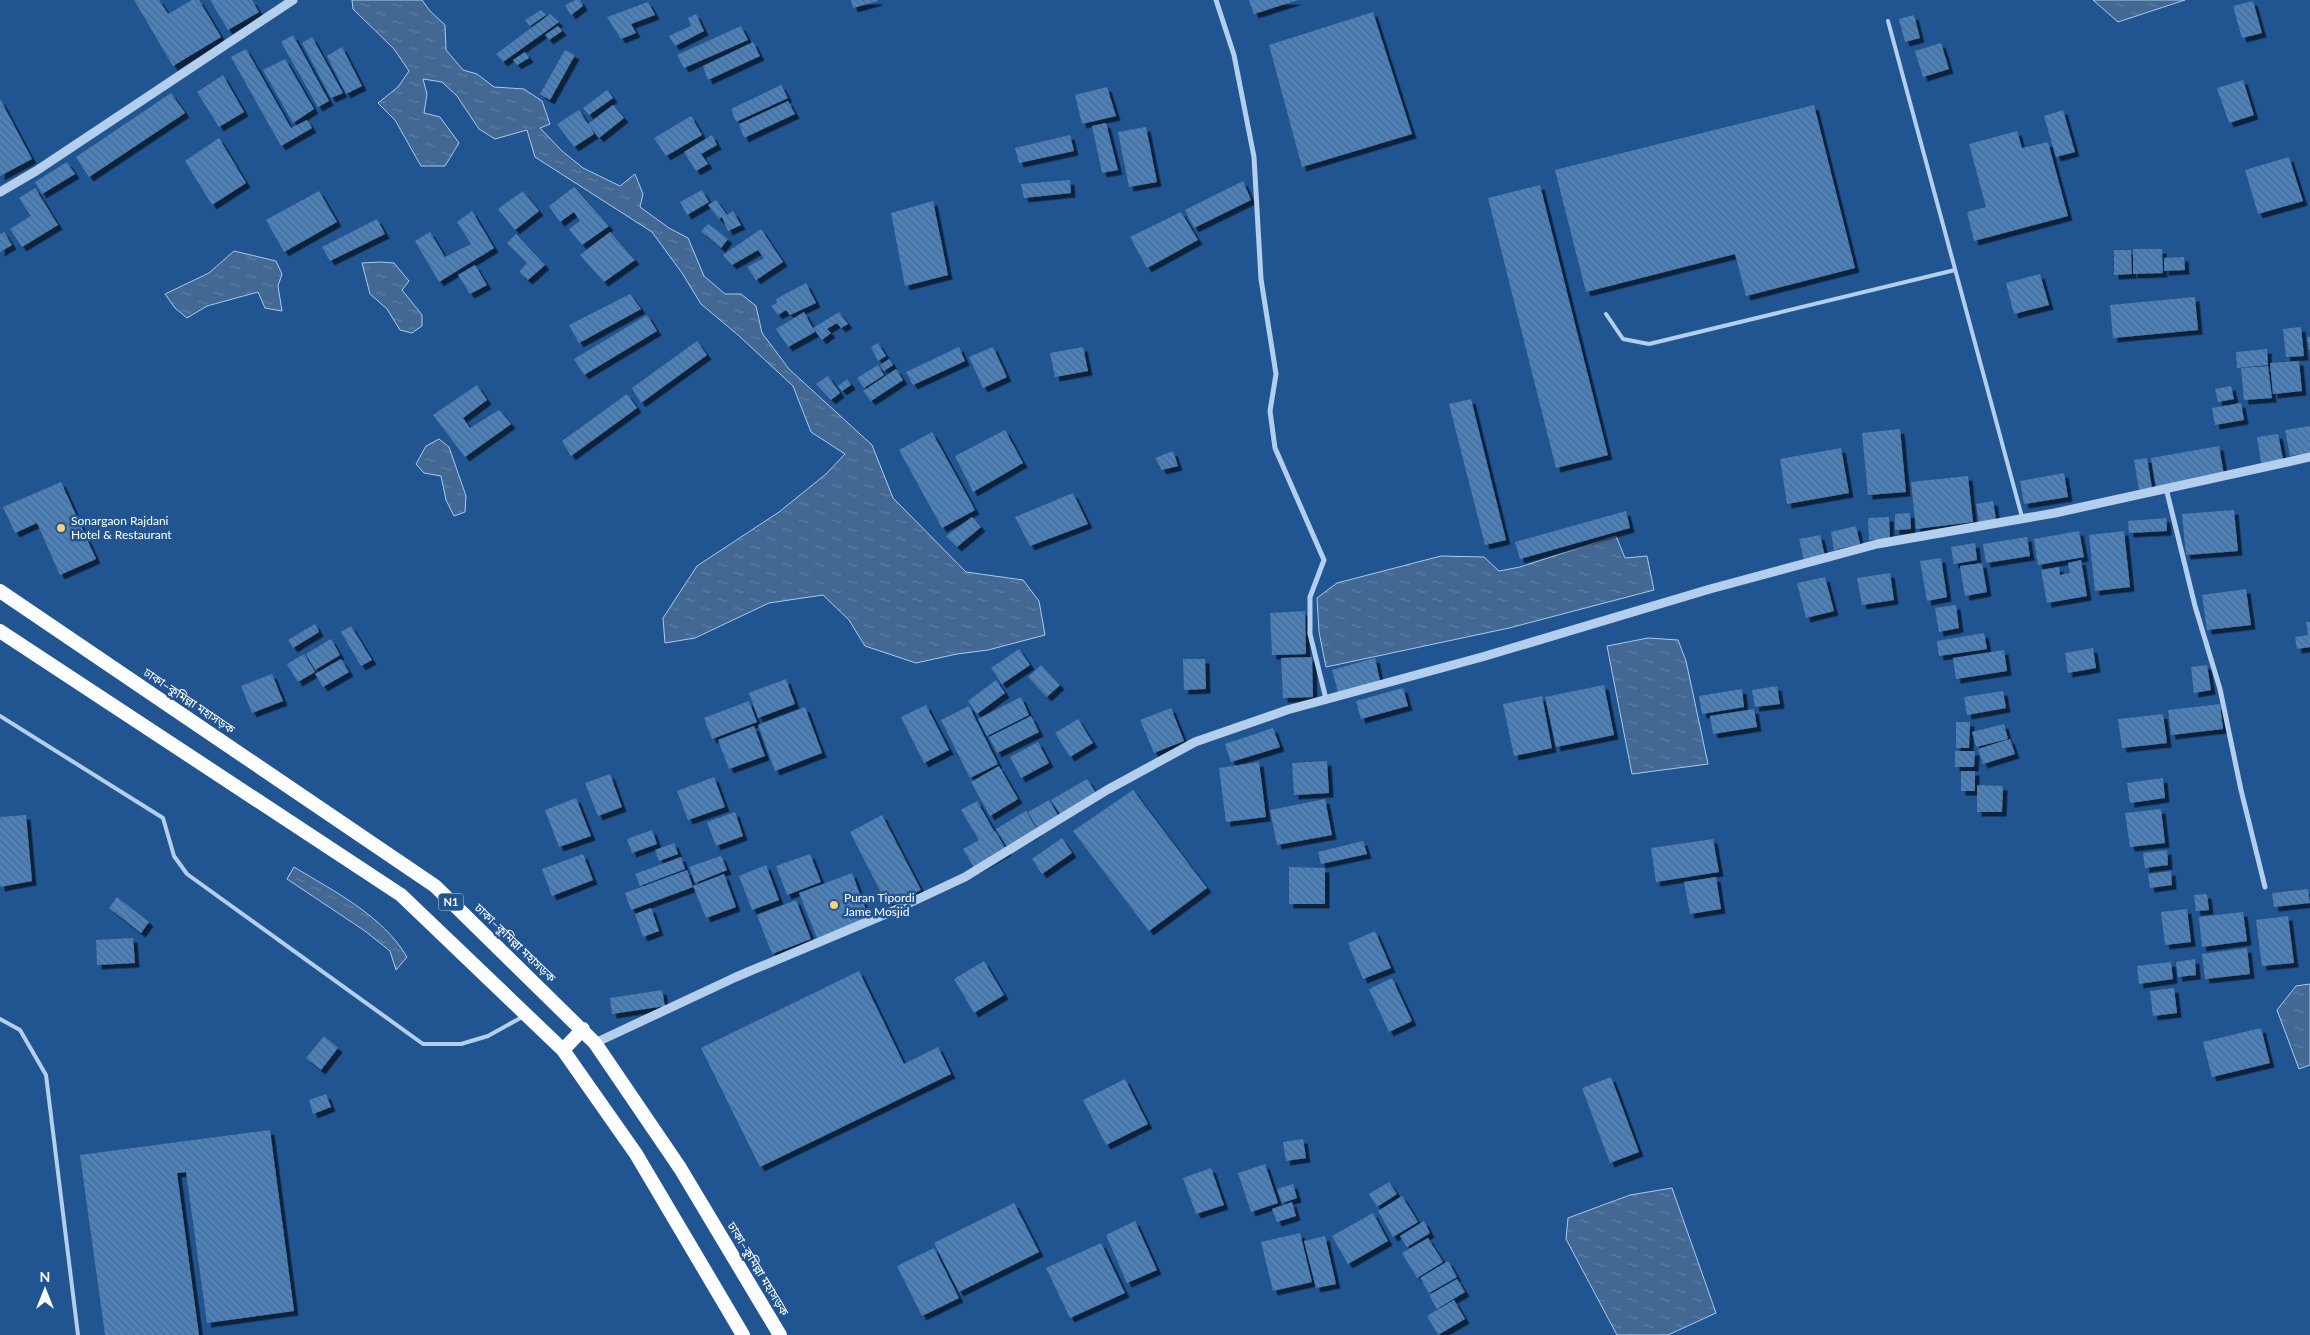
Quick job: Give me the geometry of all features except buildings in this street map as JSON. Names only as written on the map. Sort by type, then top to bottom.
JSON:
[{"type":"highway","name":"ঢাকা–কুমিল্লা মহাসড়ক","points":[[0,592],[435,886],[595,1042],[680,1168],[780,1335]]},
{"type":"highway","name":"N1","points":[[0,631],[401,895],[563,1050],[636,1154],[743,1335]]},
{"type":"highway","points":[[563,1050],[582,1029]]},
{"type":"street","points":[[0,192],[36,172],[293,0]]},
{"type":"street","points":[[1216,0],[1234,55],[1254,157],[1261,279],[1276,374],[1270,411],[1275,448],[1324,560],[1310,597],[1310,634],[1326,699]]},
{"type":"street","points":[[595,1042],[736,977],[886,914],[965,877],[1107,790],[1195,742],[1326,699],[1482,657],[1710,589],[1878,544],[2022,517],[2055,513],[2310,457]]},
{"type":"street","points":[[2166,488],[2195,606],[2220,688],[2241,790],[2265,887]]},
{"type":"lane","points":[[1888,21],[2022,517]]},
{"type":"lane","points":[[1606,314],[1623,339],[1649,344],[1955,270]]},
{"type":"lane","points":[[0,716],[163,818],[174,856],[187,874],[423,1044],[461,1044],[488,1036],[526,1015]]},
{"type":"lane","points":[[0,1012],[1,1019],[20,1030],[46,1075],[78,1335]]},
{"type":"water","points":[[352,0],[422,0],[430,11],[445,25],[446,50],[463,70],[477,74],[494,87],[524,89],[542,101],[550,124],[540,128],[562,151],[583,168],[620,186],[635,174],[643,194],[640,207],[669,228],[688,238],[704,276],[725,294],[741,294],[756,306],[762,333],[789,369],[872,445],[893,498],[966,572],[1023,580],[1039,601],[1045,635],[988,650],[957,654],[916,663],[865,646],[849,620],[823,595],[769,603],[695,638],[665,643],[663,618],[697,566],[779,512],[826,474],[845,454],[811,432],[793,386],[701,304],[682,273],[652,232],[535,157],[527,130],[495,139],[479,129],[457,96],[442,82],[423,79],[427,94],[424,113],[440,117],[459,143],[445,166],[421,166],[395,120],[378,103],[398,87],[409,71],[394,49],[353,9]]},
{"type":"water","points":[[2093,0],[2185,0],[2118,22]]},
{"type":"water","points":[[234,251],[276,261],[282,274],[278,286],[282,311],[265,308],[258,292],[207,306],[187,318],[175,308],[165,294],[209,273]]},
{"type":"water","points":[[362,263],[394,263],[409,281],[402,290],[422,315],[422,326],[412,333],[400,330],[387,309],[370,294]]},
{"type":"water","points":[[439,439],[449,447],[466,496],[465,512],[454,516],[446,500],[441,476],[424,473],[416,464],[426,446]]},
{"type":"water","points":[[1616,536],[1625,558],[1647,556],[1654,590],[1509,628],[1326,667],[1319,632],[1317,598],[1337,583],[1441,556],[1484,557],[1499,571],[1520,567]]},
{"type":"water","points":[[1648,638],[1678,640],[1686,661],[1708,764],[1632,774],[1607,646]]},
{"type":"water","points":[[294,867],[341,895],[385,929],[407,957],[396,970],[390,951],[365,931],[287,879]]},
{"type":"water","points":[[2310,984],[2310,1065],[2299,1069],[2277,1010],[2296,986]]},
{"type":"water","points":[[1672,1188],[1716,1313],[1668,1335],[1617,1335],[1566,1239],[1568,1218],[1630,1195]]},
{"type":"place","name":"Sonargaon Rajdani Hotel & Restaurant","points":[[61,528]]},
{"type":"place","name":"Puran Tipordi Jame Mosjid","points":[[834,905]]}]
